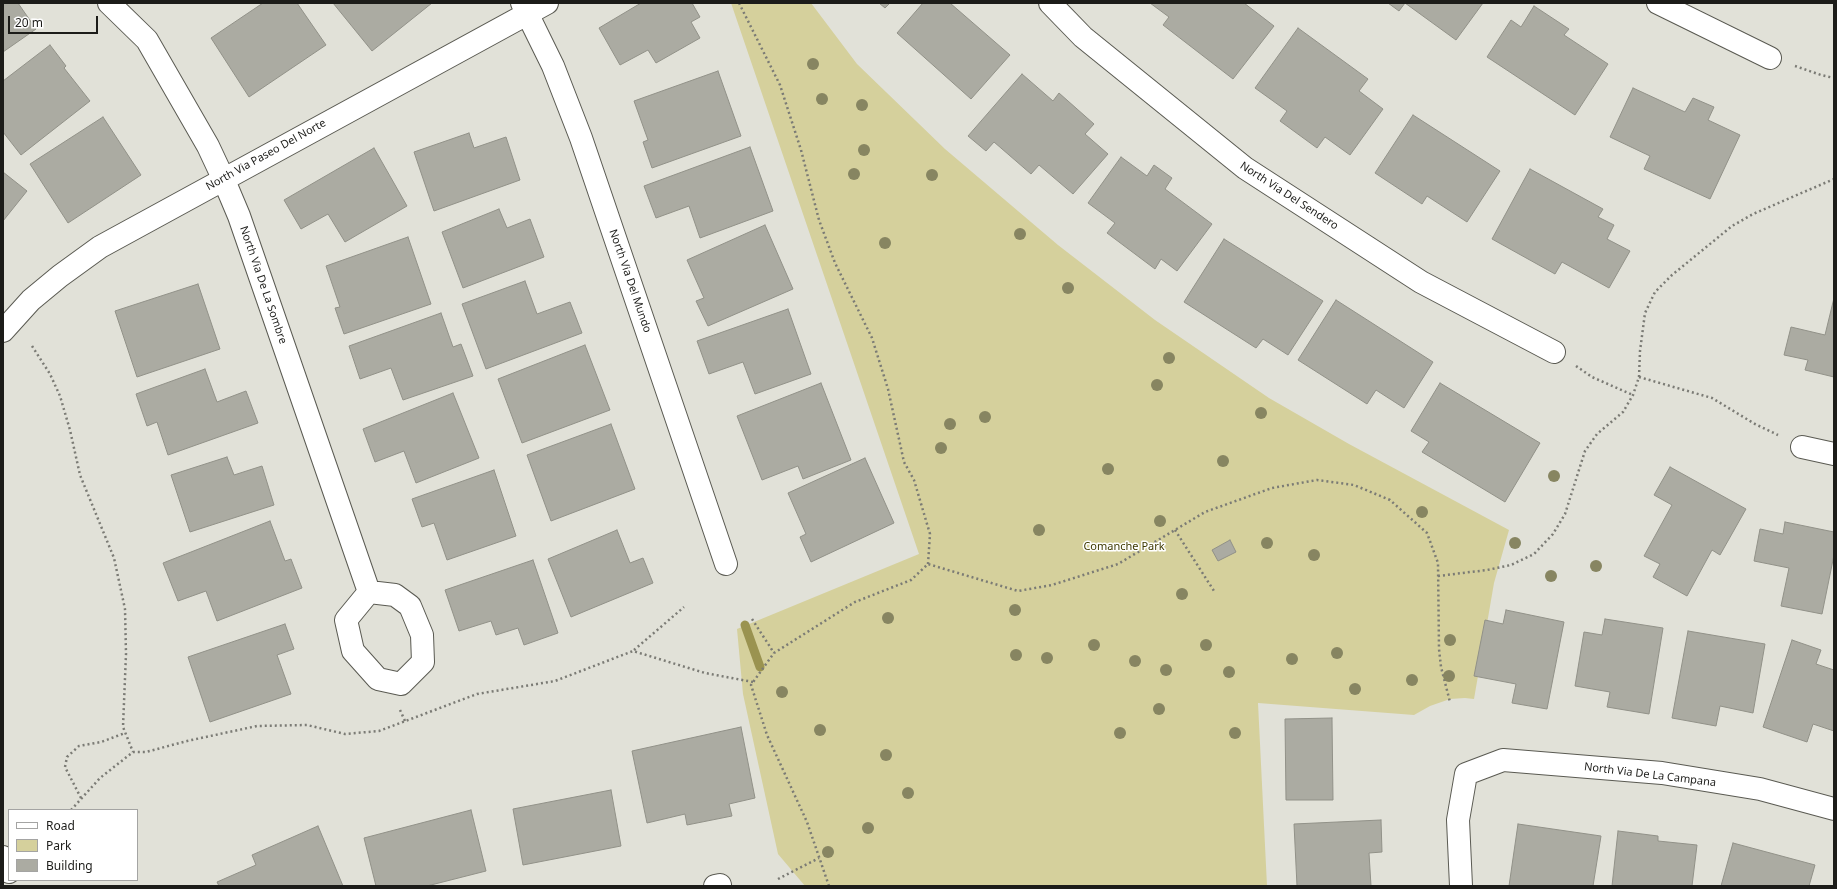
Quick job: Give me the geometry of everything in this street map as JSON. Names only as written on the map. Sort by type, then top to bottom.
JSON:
[{"type":"street","name":"North Via De La Sombre","points":[[109,3],[147,40],[208,146],[223,178],[239,216],[369,592]]},
{"type":"street","name":"North Via Paseo Del Norte","points":[[3,331],[31,300],[60,276],[100,247],[525,8],[547,3]]},
{"type":"street","name":"North Via Del Sendero","points":[[1050,3],[1083,37],[1245,168],[1421,282],[1554,352]]},
{"type":"street","points":[[1658,3],[1770,58]]},
{"type":"street","name":"North Via Del Mundo","points":[[525,8],[553,66],[581,138],[726,564]]},
{"type":"street","points":[[1802,446],[1834,454]]},
{"type":"street","name":"North Via De La Campana","points":[[1461,886],[1458,820],[1466,774],[1503,760],[1662,773],[1760,789],[1834,809]]},
{"type":"street","points":[[3,857],[8,870]]},
{"type":"path","points":[[739,3],[780,85],[801,150],[819,220],[835,263],[872,338],[888,389],[904,462],[914,480],[930,534],[928,564],[911,580],[855,602],[774,653],[751,685],[767,735],[807,822],[828,886]]},
{"type":"path","points":[[1770,58],[1820,75],[1834,78]]},
{"type":"path","points":[[1438,576],[1488,570],[1510,565],[1534,554],[1552,534],[1565,514],[1585,451],[1597,434],[1623,412],[1633,394],[1639,377],[1640,351],[1645,313],[1655,292],[1672,275],[1732,226],[1753,214],[1834,179]]},
{"type":"path","points":[[32,346],[50,374],[60,396],[70,430],[80,475],[114,558],[125,609],[126,654],[122,727],[133,752]]},
{"type":"path","points":[[1554,352],[1592,377],[1633,394]]},
{"type":"path","points":[[1639,377],[1712,398],[1755,424],[1802,446]]},
{"type":"path","points":[[928,564],[1018,591],[1052,585],[1118,564],[1205,512],[1272,488],[1317,480],[1354,485],[1390,500],[1426,533],[1438,563],[1440,667],[1450,702]]},
{"type":"path","points":[[1175,530],[1214,591]]},
{"type":"path","points":[[633,651],[684,608]]},
{"type":"path","points":[[752,619],[774,653]]},
{"type":"path","points":[[81,798],[65,767],[67,757],[79,746],[101,742],[125,733]]},
{"type":"path","points":[[778,879],[819,858]]},
{"type":"green space","name":"Comanche Park","points":[[731,3],[811,3],[857,64],[945,149],[1058,245],[1155,320],[1269,398],[1349,444],[1509,530],[1494,583],[1474,699],[1450,699],[1430,706],[1414,715],[1258,703],[1267,886],[805,886],[778,854],[743,694],[737,629],[919,554]]},
{"type":"building","points":[[3,3],[18,3],[36,29],[3,52]]},
{"type":"building","points":[[263,3],[297,3],[326,45],[249,97],[211,38]]},
{"type":"building","points":[[333,3],[432,3],[372,51]]},
{"type":"building","points":[[641,3],[692,3],[700,17],[691,22],[700,38],[656,63],[648,50],[620,65],[599,28]]},
{"type":"building","points":[[879,3],[890,3],[885,8]]},
{"type":"building","points":[[923,3],[950,3],[1010,55],[971,99],[897,33]]},
{"type":"building","points":[[1150,3],[1244,3],[1274,26],[1233,79],[1163,25],[1169,17]]},
{"type":"building","points":[[1388,3],[1405,3],[1399,11]]},
{"type":"building","points":[[1405,3],[1483,3],[1456,40]]},
{"type":"building","points":[[1534,6],[1569,29],[1564,35],[1608,64],[1575,115],[1487,57],[1511,20],[1521,27]]},
{"type":"building","points":[[1298,28],[1368,79],[1359,91],[1383,109],[1350,155],[1325,137],[1317,148],[1280,121],[1287,111],[1255,88]]},
{"type":"building","points":[[50,45],[66,66],[64,68],[90,101],[21,155],[3,132],[3,81]]},
{"type":"building","points":[[718,71],[741,136],[652,168],[643,142],[648,140],[634,101]]},
{"type":"building","points":[[1022,74],[1053,101],[1059,93],[1094,124],[1085,134],[1108,154],[1073,194],[1039,165],[1031,174],[994,142],[986,151],[968,136]]},
{"type":"building","points":[[1633,88],[1685,112],[1693,98],[1714,107],[1708,120],[1740,135],[1710,199],[1644,169],[1650,156],[1610,137]]},
{"type":"building","points":[[1413,115],[1500,171],[1467,222],[1427,196],[1422,204],[1375,173]]},
{"type":"building","points":[[103,117],[141,175],[68,223],[30,164]]},
{"type":"building","points":[[469,133],[474,148],[506,137],[520,180],[434,211],[414,152]]},
{"type":"building","points":[[750,147],[773,211],[700,238],[689,206],[656,218],[644,186]]},
{"type":"building","points":[[374,148],[407,206],[345,242],[328,214],[301,229],[284,200]]},
{"type":"building","points":[[1121,157],[1147,176],[1154,165],[1172,178],[1165,189],[1212,224],[1177,271],[1161,259],[1155,269],[1107,233],[1115,223],[1088,203]]},
{"type":"building","points":[[1530,169],[1603,209],[1598,217],[1614,225],[1607,239],[1630,251],[1609,288],[1562,262],[1555,274],[1492,239]]},
{"type":"building","points":[[3,172],[27,191],[3,221]]},
{"type":"building","points":[[499,209],[507,228],[530,219],[544,257],[463,288],[442,232]]},
{"type":"building","points":[[765,225],[793,289],[708,326],[696,301],[704,298],[687,260]]},
{"type":"building","points":[[408,237],[431,304],[344,334],[335,308],[340,307],[326,266]]},
{"type":"building","points":[[1224,239],[1323,301],[1288,355],[1263,339],[1256,348],[1184,302]]},
{"type":"building","points":[[525,281],[537,314],[570,302],[582,333],[486,369],[462,304]]},
{"type":"building","points":[[198,284],[220,349],[137,377],[115,311]]},
{"type":"building","points":[[1834,298],[1834,377],[1805,370],[1808,360],[1784,355],[1791,327],[1825,335]]},
{"type":"building","points":[[1336,300],[1433,362],[1404,408],[1376,390],[1367,404],[1298,360]]},
{"type":"building","points":[[788,309],[811,374],[755,394],[743,362],[709,374],[697,341]]},
{"type":"building","points":[[441,313],[453,347],[461,344],[473,376],[403,400],[391,368],[360,379],[349,346]]},
{"type":"building","points":[[585,345],[610,410],[522,443],[498,379]]},
{"type":"building","points":[[205,369],[217,402],[246,391],[258,423],[168,455],[157,422],[147,426],[136,394]]},
{"type":"building","points":[[821,383],[851,460],[803,479],[798,466],[762,480],[737,416]]},
{"type":"building","points":[[1440,383],[1540,443],[1505,502],[1422,452],[1429,442],[1411,431]]},
{"type":"building","points":[[453,393],[479,458],[416,483],[404,451],[375,462],[363,429]]},
{"type":"building","points":[[611,424],[635,489],[551,521],[527,455]]},
{"type":"building","points":[[227,457],[234,475],[262,466],[274,505],[190,532],[171,475]]},
{"type":"building","points":[[865,458],[894,523],[811,562],[800,537],[806,534],[788,493]]},
{"type":"building","points":[[1670,467],[1746,509],[1720,555],[1712,550],[1687,596],[1653,577],[1660,564],[1644,556],[1672,505],[1654,495]]},
{"type":"building","points":[[494,470],[516,536],[447,560],[434,523],[422,527],[412,499]]},
{"type":"building","points":[[270,521],[285,561],[291,559],[302,588],[217,621],[206,591],[178,601],[163,563]]},
{"type":"building","points":[[1785,522],[1834,532],[1834,555],[1822,614],[1781,606],[1789,568],[1754,561],[1760,529],[1783,534]]},
{"type":"building","points":[[617,530],[630,563],[643,558],[653,583],[571,617],[548,559]]},
{"type":"building","points":[[1230,540],[1236,552],[1218,561],[1212,550]]},
{"type":"building","points":[[533,560],[558,633],[524,645],[518,628],[496,635],[491,621],[459,631],[445,590]]},
{"type":"building","points":[[1506,610],[1564,622],[1547,709],[1512,703],[1516,684],[1474,676],[1485,620],[1503,624]]},
{"type":"building","points":[[1605,619],[1663,628],[1649,714],[1607,707],[1610,692],[1575,686],[1584,632],[1602,635]]},
{"type":"building","points":[[285,624],[294,649],[277,655],[291,694],[210,722],[188,657]]},
{"type":"building","points":[[1688,631],[1765,644],[1753,713],[1720,706],[1716,726],[1672,718]]},
{"type":"building","points":[[1792,640],[1821,650],[1816,664],[1834,670],[1834,731],[1813,724],[1807,742],[1763,727]]},
{"type":"building","points":[[1332,718],[1333,800],[1286,800],[1285,719]]},
{"type":"building","points":[[741,727],[755,798],[729,804],[732,816],[687,825],[685,814],[647,823],[632,751]]},
{"type":"building","points":[[611,790],[621,846],[523,865],[513,809]]},
{"type":"building","points":[[471,810],[486,871],[427,886],[376,886],[364,838]]},
{"type":"building","points":[[1381,820],[1382,852],[1369,853],[1371,886],[1297,886],[1294,824]]},
{"type":"building","points":[[1518,824],[1601,836],[1593,886],[1509,886]]},
{"type":"building","points":[[318,826],[343,886],[219,886],[217,882],[256,865],[252,855]]},
{"type":"building","points":[[1618,831],[1658,836],[1658,841],[1697,845],[1692,886],[1612,886]]},
{"type":"building","points":[[1733,843],[1815,865],[1809,886],[1721,886]]},
{"type":"waterway","points":[[745,625],[760,667]]}]
